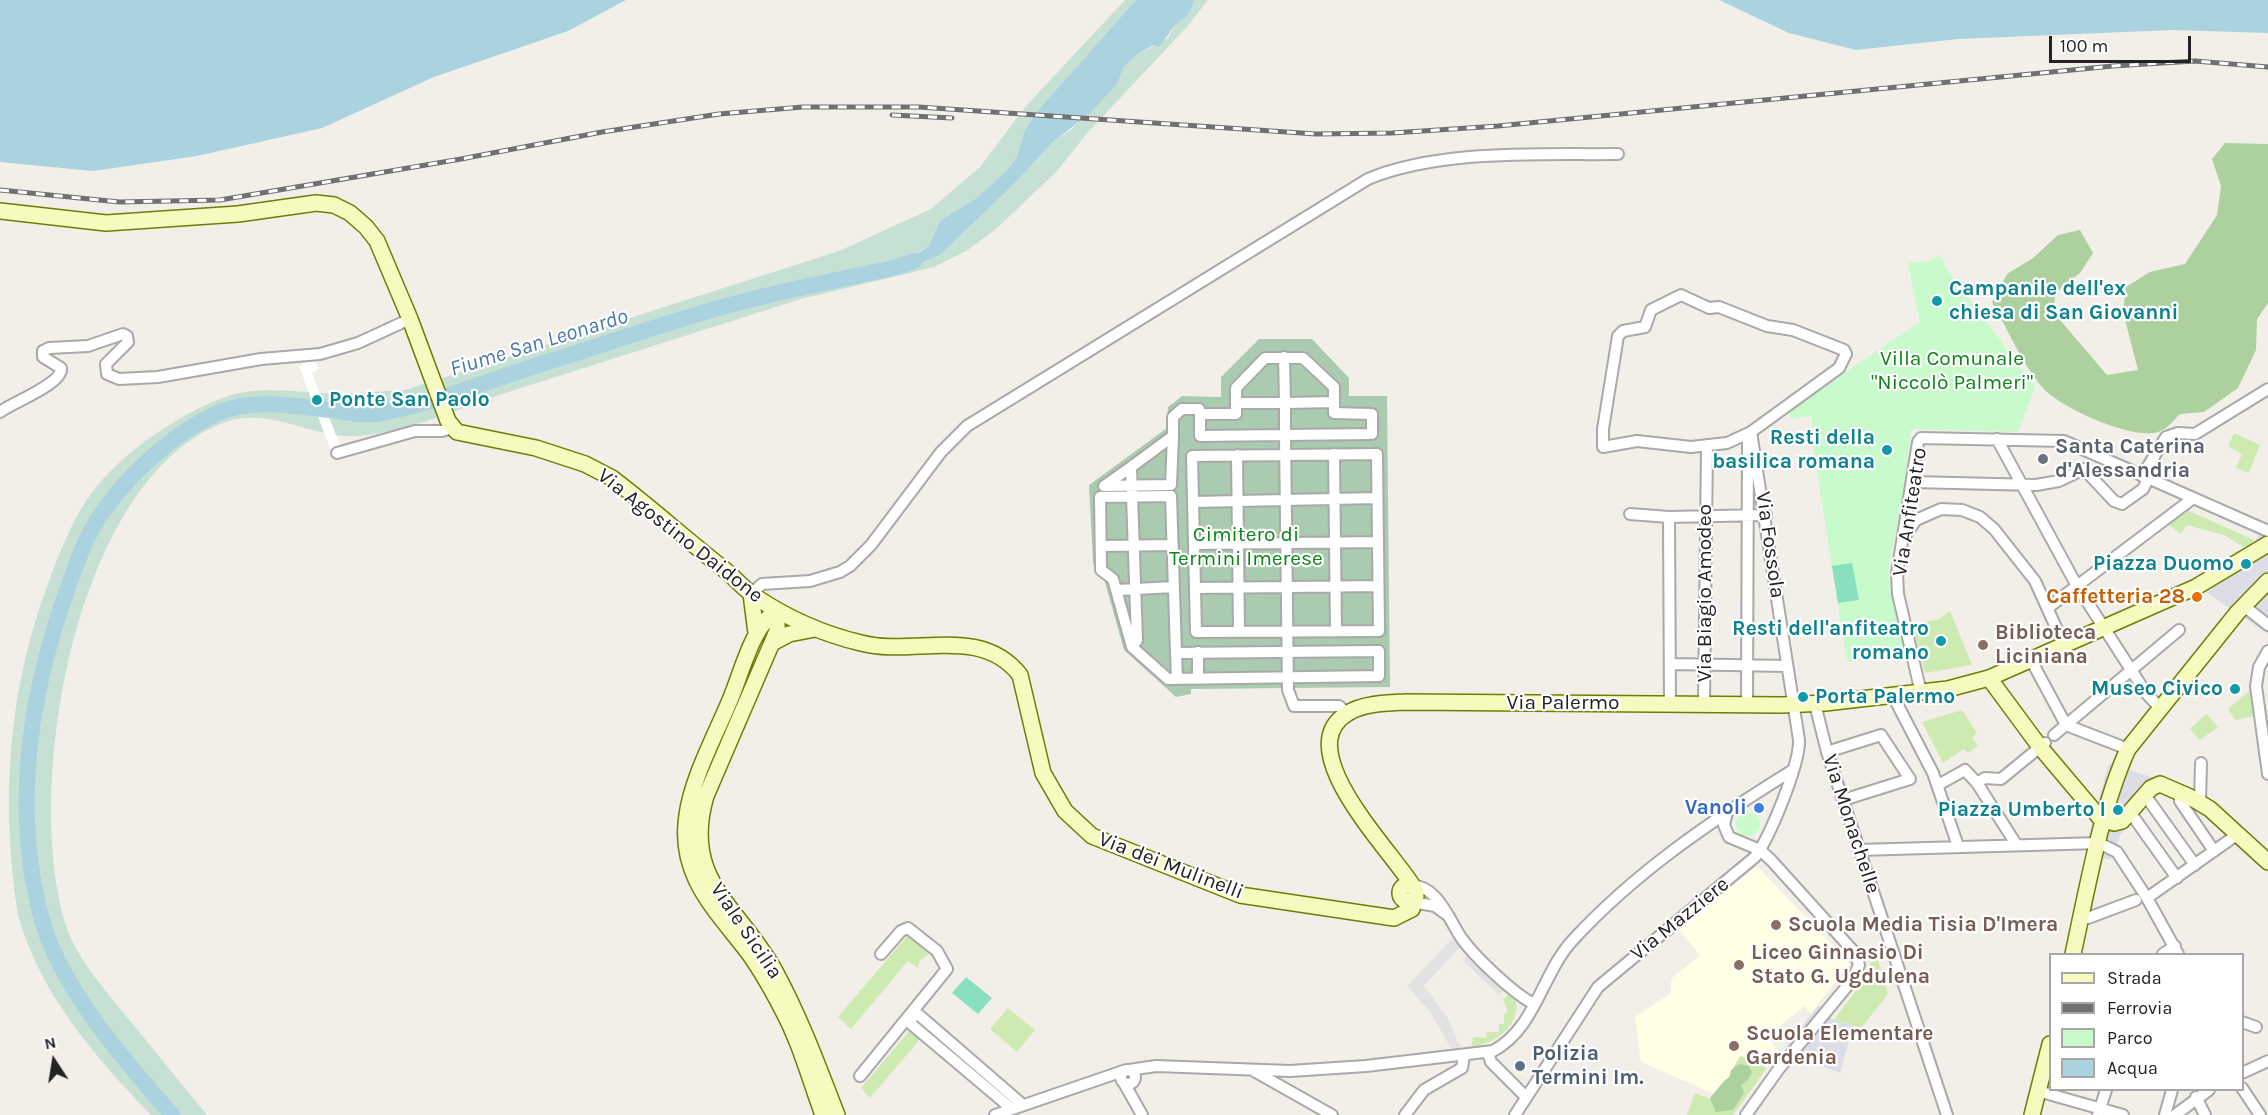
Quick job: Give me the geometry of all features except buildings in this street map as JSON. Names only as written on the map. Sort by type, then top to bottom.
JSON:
[{"type":"street","points":[[756,633],[751,594],[762,584],[810,581],[840,572],[871,545],[924,472],[968,426],[1368,179],[1391,170],[1435,160],[1618,154]]},
{"type":"street","points":[[0,211],[106,223],[238,214],[316,203],[334,205],[350,213],[377,241],[410,319],[450,425],[442,431],[415,430],[337,453]]},
{"type":"street","points":[[1685,295],[1709,308],[1719,307],[1767,326],[1793,330],[1844,350],[1846,354],[1839,368],[1750,432],[1728,443],[1691,447],[1637,441],[1603,447],[1603,429],[1618,336],[1623,332],[1645,327],[1652,310],[1675,296],[1685,295]]},
{"type":"street","points":[[0,412],[14,402],[54,383],[60,376],[61,368],[43,357],[44,351],[49,348],[88,346],[123,334],[127,336],[128,342],[106,364],[107,374],[119,379],[158,377],[261,359],[340,350],[410,319]]},
{"type":"street","points":[[1284,357],[1288,690],[1294,706],[1339,706],[1342,717],[1331,734],[1329,747],[1342,786],[1390,859],[1409,893],[1448,915]]},
{"type":"street","points":[[1176,652],[1379,651],[1380,676],[1168,679],[1132,646],[1113,579],[1101,570],[1100,497],[1171,485],[1173,417],[1182,409],[1198,409],[1200,436],[1372,434],[1372,414],[1334,413],[1334,387],[1303,358],[1265,358],[1236,388],[1236,414],[1200,414]]},
{"type":"street","points":[[1913,482],[2021,486],[2058,481],[2086,469],[2114,501],[2122,504],[2143,489],[2145,477],[2166,437],[2178,433],[2195,434],[2268,389]]},
{"type":"street","points":[[1236,403],[1334,402]]},
{"type":"street","name":"Via Agostino Daidone","points":[[450,425],[464,436],[536,448],[585,464],[612,478],[751,594],[777,610]]},
{"type":"street","points":[[1748,704],[1747,516],[1750,432]]},
{"type":"street","name":"Via Fossola","points":[[1750,432],[1766,515],[1794,712]]},
{"type":"street","points":[[1173,436],[1104,486],[1171,496],[1176,679]]},
{"type":"street","name":"Via Anfiteatro","points":[[1921,693],[1898,594],[1897,573],[1918,442],[1923,438],[1997,439]]},
{"type":"street","points":[[2159,707],[2146,693],[2106,627],[2077,585],[1997,439],[2064,441],[2268,531]]},
{"type":"street","name":"Via Biagio Amodeo","points":[[1704,704],[1704,517],[1707,445]]},
{"type":"street","points":[[1285,454],[1377,454],[1379,631],[1196,632],[1192,456],[1285,454]]},
{"type":"street","points":[[1334,454],[1336,631]]},
{"type":"street","points":[[1237,455],[1239,632]]},
{"type":"street","points":[[1131,467],[1137,639],[1132,646]]},
{"type":"street","points":[[1193,502],[1377,498]]},
{"type":"street","points":[[2049,607],[2192,499]]},
{"type":"street","points":[[1904,539],[1916,520],[1929,512],[1953,508],[1971,512],[1994,529],[2035,581],[2049,607],[2064,645]]},
{"type":"street","points":[[1630,514],[1669,517],[1766,515]]},
{"type":"street","points":[[1669,517],[1670,704]]},
{"type":"street","points":[[1194,544],[1378,542]]},
{"type":"street","name":"Via Palermo","points":[[1342,717],[1360,708],[1406,702],[1748,704],[1794,712],[1967,685],[1989,678],[2196,587],[2268,544]]},
{"type":"street","points":[[1101,546],[1173,545]]},
{"type":"street","points":[[2073,953],[2119,767],[2128,749],[2159,707],[2232,619],[2268,581]]},
{"type":"street","points":[[1195,588],[1378,586]]},
{"type":"street","points":[[1116,590],[1174,587]]},
{"type":"street","points":[[2244,606],[2268,625]]},
{"type":"street","points":[[756,633],[768,616],[777,610]]},
{"type":"street","name":"Via dei Mulinelli","points":[[777,610],[815,629],[862,644],[888,646],[957,644],[998,655],[1012,665],[1020,675],[1043,773],[1065,811],[1079,827],[1092,836],[1239,895],[1364,915],[1390,910],[1409,893]]},
{"type":"street","name":"Viale Sicilia","points":[[777,610],[777,631],[706,796],[700,817],[700,840],[711,881],[773,968],[794,1008],[837,1115]]},
{"type":"street","points":[[772,642],[789,634],[815,629]]},
{"type":"street","points":[[2054,735],[2179,630]]},
{"type":"street","name":"Viale Sicilia","points":[[756,633],[693,791],[687,815],[686,841],[690,864],[699,887],[714,913],[758,968],[784,1012],[823,1115]]},
{"type":"street","points":[[2267,769],[2256,686],[2259,667],[2268,651]]},
{"type":"street","points":[[1198,652],[1198,679]]},
{"type":"street","points":[[2031,660],[2066,725],[2128,749]]},
{"type":"street","points":[[1671,664],[1787,666]]},
{"type":"street","points":[[1989,678],[2096,815],[2105,820],[2120,823],[2157,784],[2200,802],[2268,862]]},
{"type":"street","points":[[1893,696],[1938,785],[1958,846]]},
{"type":"street","name":"Via Monachelle","points":[[1815,710],[1858,850],[1947,1115]]},
{"type":"street","name":"Via Mazziere","points":[[1515,1115],[1598,987],[1740,870],[1760,850],[1800,750],[1794,712]]},
{"type":"street","points":[[1827,752],[1881,735],[1910,779],[1843,800]]},
{"type":"street","points":[[1977,783],[1990,777],[2001,779],[2043,745]]},
{"type":"street","points":[[2200,802],[2201,763]]},
{"type":"street","points":[[995,1115],[1128,1070],[1167,1067],[1290,1071],[1488,1053],[1503,1046],[1518,1031],[1574,939],[1643,873],[1727,812],[1793,770]]},
{"type":"street","points":[[1938,785],[1965,770],[1977,783],[2016,844]]},
{"type":"street","points":[[1771,783],[1781,785],[1783,796]]},
{"type":"street","points":[[2180,792],[2180,801],[2214,851]]},
{"type":"street","points":[[2145,795],[2195,865]]},
{"type":"street","points":[[1727,812],[1724,825],[1729,837],[1760,850],[1793,881],[1855,953],[1859,965],[1853,979],[1778,1070],[1746,1115]]},
{"type":"street","points":[[2130,812],[2176,878]]},
{"type":"street","points":[[2081,917],[2088,918],[2141,899],[2176,878],[2238,834]]},
{"type":"street","points":[[1858,850],[2099,843],[2117,852],[2141,899],[2176,950]]},
{"type":"street","points":[[1409,893],[1430,893],[1440,902],[1463,940],[1520,997],[1534,1004]]},
{"type":"street","points":[[860,1076],[946,971],[946,966],[937,951],[908,928],[901,931],[881,954]]},
{"type":"street","points":[[911,1016],[919,1015],[1023,1105]]},
{"type":"street","points":[[911,1016],[911,1024],[1012,1109]]},
{"type":"street","points":[[2244,1023],[2256,1027]]},
{"type":"street","points":[[1488,1053],[1491,1062],[1527,1097]]},
{"type":"street","points":[[2032,1115],[2047,1070],[2049,1053]]},
{"type":"street","points":[[1406,1115],[1424,1090],[1462,1068],[1464,1056]]},
{"type":"street","points":[[2244,1072],[2268,1061]]},
{"type":"street","points":[[1085,1085],[1106,1081],[1129,1081],[1167,1067]]},
{"type":"street","points":[[1128,1070],[1121,1075],[1129,1081],[1143,1115]]},
{"type":"street","points":[[1251,1070],[1332,1115]]},
{"type":"street","points":[[1286,1088],[1282,1084],[1282,1077],[1290,1071]]},
{"type":"street","points":[[2099,1112],[2105,1091]]},
{"type":"street","points":[[2165,1115],[2171,1091]]},
{"type":"street","points":[[2175,1115],[2206,1091]]},
{"type":"street","points":[[2244,1091],[2258,1113],[2268,1105]]},
{"type":"street","points":[[2038,1092],[2099,1112],[2123,1115]]},
{"type":"street","points":[[2192,1100],[2193,1115]]},
{"type":"street","points":[[2192,1100],[2205,1115]]},
{"type":"shaded area","points":[[1125,0],[1136,0],[1039,109],[1025,130],[1016,159],[1008,169],[978,197],[940,221],[928,247],[902,261],[895,268],[905,270],[940,255],[1014,184],[1052,143],[1072,129],[1118,83],[1123,68],[1135,56],[1168,38],[1176,24],[1188,15],[1195,0],[1208,0],[1186,28],[1089,131],[1056,172],[996,229],[966,251],[934,267],[801,299],[477,402],[431,420],[393,430],[344,436],[272,420],[243,418],[229,421],[176,452],[132,503],[98,568],[73,643],[58,721],[52,799],[55,869],[67,928],[72,940],[101,985],[207,1115],[151,1115],[90,1047],[55,998],[40,971],[18,915],[12,872],[9,830],[11,746],[24,663],[35,622],[64,544],[82,507],[98,485],[138,446],[170,424],[204,406],[235,394],[265,390],[343,394],[405,390],[839,251],[931,209],[980,167],[1026,106]]},
{"type":"shaded area","name":"Piazza Duomo","points":[[2268,522],[2268,634],[2201,589],[2251,548]]},
{"type":"shaded area","name":"Piazza Umberto I","points":[[2109,763],[2163,781],[2120,836],[2112,859],[2102,859],[2087,856],[2090,830]]},
{"type":"shaded area","points":[[1757,866],[1850,964],[1811,1013],[1805,1006],[1766,1036],[1780,1052],[1739,1105],[1641,1062],[1635,1017],[1671,993],[1671,979],[1700,955],[1679,930]]},
{"type":"shaded area","points":[[1452,939],[1460,947],[1424,986],[1447,1017],[1461,1048],[1452,1050],[1431,1013],[1407,986]]},
{"type":"shaded area","points":[[1468,954],[1505,989],[1499,995],[1462,960]]},
{"type":"shaded area","points":[[1819,1005],[1834,1020],[1853,1026],[1840,1073],[1801,1058],[1786,1046]]},
{"type":"green space","points":[[2225,143],[2268,144],[2268,303],[2257,319],[2256,350],[2238,388],[2204,412],[2180,414],[2165,428],[2154,433],[2142,433],[2111,426],[2062,403],[2041,386],[2034,377],[1992,302],[2007,274],[2033,258],[2058,235],[2080,230],[2093,253],[2080,273],[2055,293],[2054,313],[2107,375],[2138,370],[2123,312],[2126,287],[2150,272],[2185,264],[2217,215],[2221,186],[2212,159]]},
{"type":"green space","name":"Villa Comunale \"Niccolò Palmeri\"","points":[[1939,255],[1945,262],[1944,265],[2035,387],[2018,432],[1911,429],[1905,484],[1888,572],[1905,655],[1847,662],[1812,440],[1815,439],[1811,416],[1791,419],[1789,410],[1920,322],[1908,263],[1929,261]]},
{"type":"green space","name":"Cimitero di Termini Imerese","points":[[1259,339],[1312,339],[1349,378],[1349,396],[1387,396],[1390,687],[1191,689],[1191,694],[1176,697],[1124,650],[1104,579],[1093,563],[1089,485],[1167,428],[1168,407],[1182,396],[1221,397],[1221,377]]},
{"type":"green space","points":[[2234,433],[2260,445],[2249,473],[2236,468],[2242,454],[2228,446]]},
{"type":"green space","points":[[2187,510],[2254,540],[2247,549],[2224,535],[2187,525],[2181,534],[2168,524]]},
{"type":"green space","points":[[1852,563],[1859,600],[1838,603],[1832,566]]},
{"type":"green space","points":[[1950,611],[1972,665],[1925,673],[1912,625],[1939,619]]},
{"type":"green space","points":[[2249,691],[2254,695],[2256,716],[2235,720],[2228,709]]},
{"type":"green space","points":[[1962,710],[1977,733],[1972,738],[1978,746],[1968,753],[1964,749],[1943,763],[1922,722]]},
{"type":"green space","points":[[2206,714],[2218,727],[2200,740],[2190,729]]},
{"type":"green space","points":[[1748,812],[1753,813],[1759,819],[1759,829],[1753,835],[1748,836],[1743,835],[1737,829],[1736,824],[1737,819],[1743,813]]},
{"type":"green space","points":[[908,935],[929,954],[920,960],[918,968],[908,961],[851,1029],[838,1017]]},
{"type":"green space","points":[[1878,960],[1888,994],[1861,1028],[1834,1020],[1868,975],[1871,962]]},
{"type":"green space","points":[[966,977],[992,998],[978,1014],[952,993]]},
{"type":"green space","points":[[1509,994],[1516,1002],[1516,1011],[1509,1027],[1489,1042],[1472,1047],[1473,1037],[1486,1038],[1487,1032],[1499,1032],[1499,1024],[1504,1024],[1504,1014],[1508,1012],[1503,1000]]},
{"type":"green space","points":[[1008,1008],[1035,1030],[1017,1052],[990,1029]]},
{"type":"green space","points":[[911,1029],[921,1038],[870,1098],[861,1088]]},
{"type":"green space","points":[[1740,1056],[1767,1068],[1733,1115],[1687,1115],[1695,1093],[1715,1101]]},
{"type":"green space","points":[[1739,1064],[1749,1066],[1752,1072],[1748,1080],[1741,1085],[1744,1093],[1733,1110],[1716,1112],[1710,1098],[1730,1077],[1731,1070]]},
{"type":"water","points":[[0,0],[626,0],[568,31],[434,77],[322,128],[197,156],[93,171],[0,162]]},
{"type":"water","points":[[1136,0],[1195,0],[1188,15],[1176,24],[1159,47],[1153,45],[1135,56],[1123,68],[1118,83],[1091,112],[1052,143],[1014,184],[940,255],[905,270],[894,268],[928,247],[940,221],[978,197],[1008,169],[1016,159],[1025,130],[1039,109]]},
{"type":"water","points":[[1719,0],[2268,0],[2268,33],[2173,30],[1958,39],[1856,50],[1789,33]]},
{"type":"pier","name":"Ponte San Paolo","points":[[314,359],[319,369],[312,373],[341,448],[419,434],[334,459],[299,366]]},
{"type":"waterway","name":"Fiume San Leonardo","points":[[172,1115],[97,1024],[64,972],[51,946],[42,920],[33,879],[28,838],[29,755],[34,714],[53,632],[87,539],[104,510],[127,481],[170,442],[202,421],[232,408],[277,404],[357,414],[376,414],[445,397],[728,305],[894,268],[914,261]]},
{"type":"railway","points":[[0,190],[119,202],[220,200],[461,159],[602,132],[719,114],[803,107],[919,107],[1316,134],[1392,133],[1498,126],[2113,66],[2195,61],[2268,67]]},
{"type":"railway","points":[[892,115],[952,118]]},
{"type":"place","name":"Campanile dell'ex chiesa di San Giovanni","points":[[1937,301]]},
{"type":"place","name":"Ponte San Paolo","points":[[317,400]]},
{"type":"place","name":"Resti della basilica romana","points":[[1887,450]]},
{"type":"place","name":"Santa Caterina d'Alessandria","points":[[2043,459]]},
{"type":"place","name":"Piazza Duomo","points":[[2246,564]]},
{"type":"place","name":"Caffetteria 28","points":[[2197,597]]},
{"type":"place","name":"Resti dell'anfiteatro romano","points":[[1941,641]]},
{"type":"place","name":"Biblioteca Liciniana","points":[[1983,645]]},
{"type":"place","name":"Museo Civico","points":[[2235,689]]},
{"type":"place","name":"Porta Palermo","points":[[1803,697]]},
{"type":"place","name":"Vanoli","points":[[1759,808]]},
{"type":"place","name":"Piazza Umberto I","points":[[2118,810]]},
{"type":"place","name":"Scuola Media Tisia D'Imera","points":[[1776,925]]},
{"type":"place","name":"Liceo Ginnasio Di Stato G. Ugdulena","points":[[1739,965]]},
{"type":"place","name":"Scuola Elementare Gardenia","points":[[1734,1046]]},
{"type":"place","name":"Polizia Termini Im.","points":[[1520,1066]]}]
